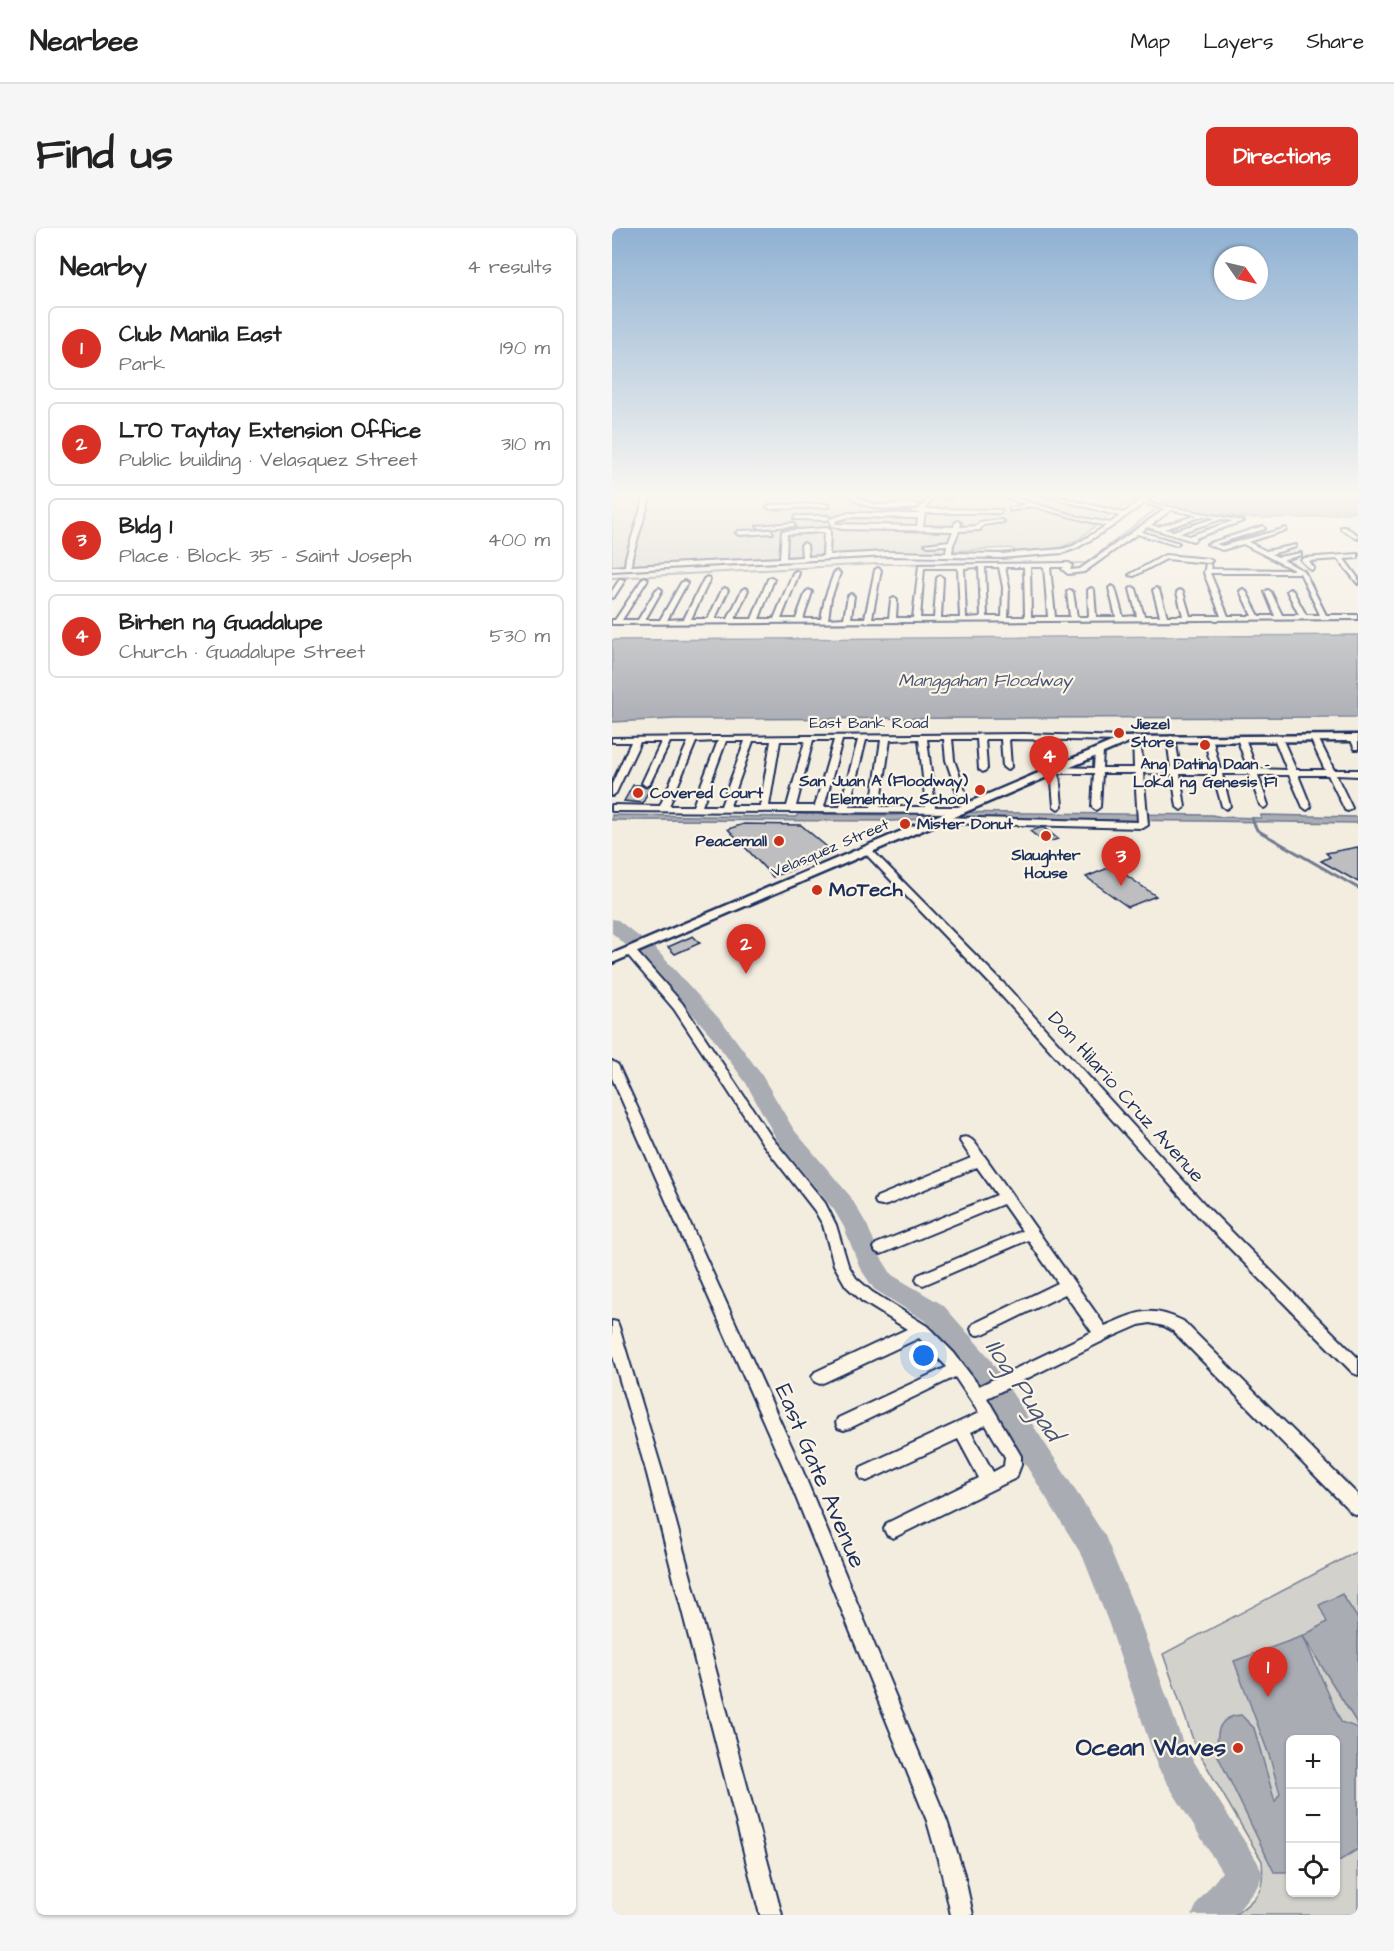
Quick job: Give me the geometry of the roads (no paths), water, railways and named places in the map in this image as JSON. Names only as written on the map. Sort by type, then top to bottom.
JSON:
[{"type":"main road","points":[[1132,739],[1314,738],[1356,741]]},
{"type":"main road","name":"Velasquez Street","points":[[612,959],[867,849],[935,814],[965,809],[1132,739]]},
{"type":"street","points":[[777,621],[796,574]]},
{"type":"street","points":[[824,621],[828,597],[837,574]]},
{"type":"street","points":[[868,621],[877,574]]},
{"type":"street","points":[[916,621],[920,574]]},
{"type":"street","points":[[961,574],[963,620]]},
{"type":"street","points":[[982,574],[984,620]]},
{"type":"street","points":[[1003,574],[1006,587],[1005,620]]},
{"type":"street","points":[[1027,574],[1028,620]]},
{"type":"street","points":[[1048,574],[1052,620]]},
{"type":"street","points":[[1208,574],[1226,618]]},
{"type":"street","points":[[1293,574],[1302,574]]},
{"type":"street","points":[[1247,580],[1302,574]]},
{"type":"street","points":[[1302,574],[1324,617]]},
{"type":"street","points":[[937,620],[940,578]]},
{"type":"street","points":[[615,622],[645,579]]},
{"type":"street","points":[[687,621],[707,579]]},
{"type":"street","points":[[755,621],[771,579]]},
{"type":"street","points":[[612,596],[622,580]]},
{"type":"street","points":[[663,621],[684,583]]},
{"type":"street","points":[[1113,588],[1120,619]]},
{"type":"street","points":[[1133,589],[1141,619]]},
{"type":"street","points":[[640,621],[659,590]]},
{"type":"street","points":[[711,621],[724,590]]},
{"type":"street","points":[[731,621],[745,590]]},
{"type":"street","points":[[1091,590],[1093,619]]},
{"type":"street","points":[[1156,590],[1164,619]]},
{"type":"street","points":[[1243,591],[1256,617]]},
{"type":"street","points":[[1290,591],[1303,617]]},
{"type":"street","points":[[798,621],[809,592]]},
{"type":"street","points":[[1070,592],[1074,619]]},
{"type":"street","points":[[1180,592],[1187,618]]},
{"type":"street","points":[[1268,592],[1279,617]]},
{"type":"street","points":[[847,621],[850,596]]},
{"type":"street","points":[[892,620],[894,600]]},
{"type":"street","points":[[615,622],[1164,619],[1324,617],[1343,614],[1358,617]]},
{"type":"street","points":[[875,810],[886,737]]},
{"type":"street","name":"East Bank Road","points":[[612,740],[886,737],[1132,739]]},
{"type":"street","points":[[922,737],[935,814]]},
{"type":"street","points":[[948,737],[950,760],[965,809]]},
{"type":"street","points":[[981,737],[983,770]]},
{"type":"street","points":[[1005,737],[1007,767]]},
{"type":"street","points":[[764,808],[776,738]]},
{"type":"street","points":[[790,808],[810,738]]},
{"type":"street","points":[[819,808],[839,738]]},
{"type":"street","points":[[844,809],[863,738]]},
{"type":"street","points":[[1172,738],[1180,807]]},
{"type":"street","points":[[1208,738],[1226,806]]},
{"type":"street","points":[[1241,738],[1264,805]]},
{"type":"street","points":[[1278,738],[1306,807]]},
{"type":"street","points":[[1314,738],[1348,808]]},
{"type":"street","points":[[645,783],[667,739]]},
{"type":"street","points":[[664,807],[693,739]]},
{"type":"street","points":[[697,808],[723,739]]},
{"type":"street","points":[[725,808],[750,739]]},
{"type":"street","points":[[612,808],[819,808],[935,814],[1142,817],[1132,739]]},
{"type":"street","points":[[612,793],[637,740]]},
{"type":"street","points":[[1096,807],[1096,770],[1100,751]]},
{"type":"street","points":[[1058,806],[1055,770],[1358,772]]},
{"type":"street","name":"Don Hilario Cruz Avenue","points":[[867,849],[1004,991],[1204,1213],[1358,1368]]},
{"type":"street","points":[[630,951],[678,1005],[762,1132],[822,1208],[834,1232],[836,1247],[850,1281],[869,1298],[920,1329],[981,1393],[989,1416],[1013,1456],[1010,1472],[893,1529]]},
{"type":"street","name":"East Gate Avenue","points":[[612,1065],[795,1473],[937,1821],[953,1874],[962,1915]]},
{"type":"street","points":[[966,1141],[1102,1334]]},
{"type":"street","points":[[882,1201],[980,1160]]},
{"type":"street","points":[[881,1248],[1006,1197]]},
{"type":"street","points":[[924,1279],[1031,1233]]},
{"type":"street","points":[[978,1329],[1067,1286]]},
{"type":"street","points":[[981,1393],[1102,1334],[1150,1317],[1166,1320],[1178,1326],[1358,1507]]},
{"type":"street","points":[[612,1327],[655,1474],[771,1915]]},
{"type":"street","points":[[820,1377],[920,1329]]},
{"type":"street","points":[[844,1423],[957,1369]]},
{"type":"street","points":[[867,1473],[989,1416]]},
{"type":"street","points":[[960,1429],[990,1482]]},
{"type":"water","name":"Manggahan Floodway","points":[[1358,635],[1358,717],[676,719],[612,722],[612,640]]},
{"type":"water","points":[[940,812],[1212,815],[1261,818],[1261,815],[1358,817],[1358,823],[938,818],[893,821],[612,820],[612,815],[796,817],[798,814],[895,815]]},
{"type":"water","points":[[1342,1594],[1358,1619],[1358,1725],[1303,1636],[1327,1622],[1319,1605]]},
{"type":"water","name":"Ocean Waves","points":[[1303,1636],[1341,1722],[1358,1728],[1358,1849],[1340,1860],[1340,1735],[1286,1735],[1286,1872],[1274,1872],[1218,1756],[1219,1728],[1227,1719],[1241,1715],[1254,1728],[1275,1802],[1280,1794],[1270,1758],[1234,1661]]},
{"type":"waterway","points":[[612,578],[693,574]]},
{"type":"waterway","points":[[1252,819],[1257,830],[1358,888]]},
{"type":"waterway","name":"Ilog Pugad","points":[[612,924],[635,943]]},
{"type":"waterway","name":"Ilog Pugad","points":[[646,950],[717,1029],[754,1079],[786,1136],[842,1203],[855,1225],[869,1261],[883,1282],[934,1313],[978,1364],[1094,1547],[1125,1624],[1170,1756],[1244,1874],[1211,1915]]},
{"type":"place","name":"Jiezel Store","points":[[1119,733]]},
{"type":"place","name":"Ang Dating Daan - Lokal ng Genesis F1","points":[[1205,745]]},
{"type":"place","name":"Birhen ng Guadalupe","points":[[1049,786]]},
{"type":"place","name":"San Juan A (Floodway) Elementary School","points":[[980,790]]},
{"type":"place","name":"Covered Court","points":[[638,793]]},
{"type":"place","name":"Mister Donut","points":[[905,824]]},
{"type":"place","name":"Slaughter House","points":[[1046,836]]},
{"type":"place","name":"Peacemall","points":[[779,841]]},
{"type":"place","name":"Bldg 1","points":[[1121,886]]},
{"type":"place","name":"MoTech","points":[[817,890]]},
{"type":"place","name":"LTO Taytay Extension Office","points":[[746,974]]},
{"type":"place","name":"Club Manila East","points":[[1268,1697]]},
{"type":"place","name":"Ocean Waves","points":[[1238,1748]]}]
